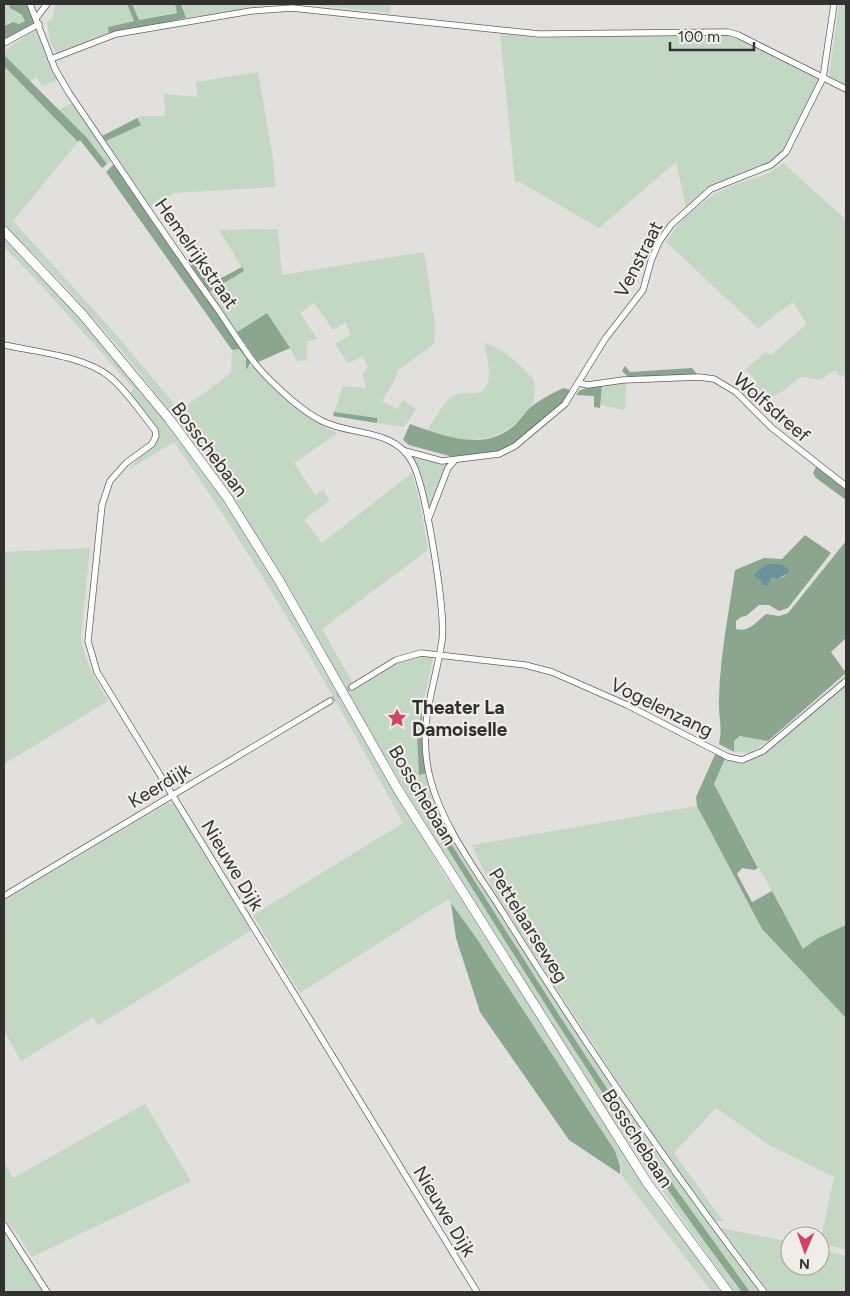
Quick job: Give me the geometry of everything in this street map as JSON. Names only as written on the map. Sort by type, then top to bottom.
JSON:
[{"type":"main road","name":"Bosschebaan","points":[[4,232],[82,314],[170,420],[227,497],[280,582],[397,788],[648,1184],[728,1292]]},
{"type":"street","name":"Hemelrijkstraat","points":[[30,4],[37,17],[51,59],[69,93],[178,254],[257,365],[282,391],[318,420],[388,440],[404,451]]},
{"type":"street","points":[[37,17],[47,4]]},
{"type":"street","name":"Venstraat","points":[[404,451],[442,461],[495,455],[515,446],[566,404],[605,340],[643,290],[659,242],[671,225],[712,189],[762,170],[780,159],[797,134],[823,78],[834,4]]},
{"type":"street","points":[[51,59],[116,34],[251,11],[292,8],[539,34],[728,32],[846,89]]},
{"type":"street","points":[[4,43],[39,24]]},
{"type":"street","name":"Nieuwe Dijk","points":[[4,345],[86,364],[99,369],[112,378],[155,430],[154,440],[118,471],[105,493],[92,582],[88,641],[97,672],[477,1292]]},
{"type":"street","name":"Wolfsdreef","points":[[579,383],[588,385],[623,380],[690,377],[714,379],[736,392],[772,428],[846,486]]},
{"type":"street","name":"Pettelaarseweg","points":[[404,451],[415,467],[428,522],[443,616],[439,654],[427,710],[424,736],[431,780],[446,817],[531,957],[612,1080],[713,1226],[764,1292]]},
{"type":"street","name":"Pettelaarseweg","points":[[428,522],[448,468],[455,460]]},
{"type":"street","points":[[352,687],[408,656],[420,653],[439,654]]},
{"type":"street","name":"Vogelenzang","points":[[439,654],[525,665],[552,672],[627,705],[728,757],[742,760],[763,751],[846,680]]},
{"type":"street","name":"Keerdijk","points":[[4,896],[330,701]]},
{"type":"street","points":[[4,1225],[47,1292]]},
{"type":"green space","points":[[4,4],[9,4],[10,8],[25,18],[23,24],[10,22],[4,26]]},
{"type":"green space","points":[[9,4],[28,4],[39,21],[4,46],[4,26],[13,22],[19,24],[25,21],[22,15],[10,8]]},
{"type":"green space","points":[[56,4],[127,4],[134,21],[108,27],[109,34],[57,54],[50,41],[47,22],[52,19]]},
{"type":"green space","points":[[127,4],[132,4],[139,20],[177,13],[175,4],[181,4],[186,18],[109,34],[108,27],[134,21]]},
{"type":"green space","points":[[132,4],[175,4],[177,12],[138,20]]},
{"type":"green space","points":[[181,4],[279,4],[186,18]]},
{"type":"green space","points":[[303,4],[391,4],[390,13]]},
{"type":"green space","points":[[839,4],[846,4],[846,85],[829,76]]},
{"type":"green space","points":[[40,26],[60,79],[42,86],[36,77],[29,82],[4,55],[4,51]]},
{"type":"green space","points":[[500,34],[540,38],[723,34],[739,38],[820,79],[785,151],[765,166],[708,188],[686,207],[676,162],[599,228],[520,182],[515,182]]},
{"type":"green space","points":[[4,55],[87,138],[107,164],[102,168],[80,140],[78,142],[4,66]]},
{"type":"green space","points":[[4,66],[78,142],[13,221],[112,330],[178,408],[181,410],[231,373],[232,350],[239,348],[250,367],[251,365],[327,429],[338,433],[294,463],[315,495],[323,490],[330,500],[304,520],[322,543],[412,473],[420,504],[428,550],[322,629],[353,683],[347,688],[350,693],[398,663],[410,658],[428,655],[433,658],[419,722],[419,775],[427,773],[443,815],[571,1022],[645,1133],[761,1292],[750,1292],[638,1136],[559,1015],[412,781],[412,791],[424,811],[634,1141],[742,1292],[734,1292],[614,1122],[442,851],[353,704],[291,591],[233,498],[125,354],[60,281],[4,225]]},
{"type":"green space","points":[[258,72],[273,158],[275,187],[174,193],[150,207],[106,141],[140,125],[137,118],[141,116],[165,116],[164,94],[197,97],[196,82]]},
{"type":"green space","points":[[74,102],[113,160],[107,164],[87,138],[58,110]]},
{"type":"green space","points":[[137,118],[141,125],[106,141],[102,136]]},
{"type":"green space","points":[[115,163],[251,362],[246,370],[246,358],[239,349],[232,350],[106,172]]},
{"type":"green space","points":[[783,163],[846,220],[846,378],[843,375],[840,377],[836,370],[819,380],[802,377],[781,392],[755,405],[740,391],[755,379],[745,370],[765,352],[771,355],[807,324],[793,302],[758,328],[666,242],[685,218],[709,198],[727,188],[771,172]]},
{"type":"green space","points":[[278,229],[282,275],[424,252],[435,324],[434,344],[397,371],[396,378],[382,401],[397,409],[403,400],[416,409],[404,427],[377,423],[376,418],[334,412],[343,386],[366,388],[363,374],[368,366],[363,356],[348,363],[335,344],[350,335],[346,322],[333,330],[314,303],[300,313],[317,339],[307,341],[307,363],[304,359],[298,362],[267,313],[237,332],[209,292],[244,271],[219,230]]},
{"type":"green space","points":[[4,234],[56,288],[169,424],[236,515],[446,878],[459,895],[637,1170],[643,1183],[725,1292],[712,1292],[622,1176],[620,1166],[622,1167],[615,1151],[475,936],[448,899],[300,993],[253,915],[403,823],[294,629],[236,534],[174,442],[128,470],[153,444],[158,436],[129,394],[134,389],[41,285],[4,247]]},
{"type":"green space","points":[[198,261],[212,283],[242,267],[244,271],[209,292],[191,265]]},
{"type":"green space","points":[[267,313],[290,348],[258,362],[237,332]]},
{"type":"green space","points":[[484,342],[499,349],[511,358],[533,379],[535,394],[533,403],[528,411],[513,425],[490,437],[467,440],[427,430],[442,407],[453,396],[476,393],[482,391],[487,386],[489,372]]},
{"type":"green space","points":[[625,366],[630,372],[692,368],[697,374],[628,377],[622,371]]},
{"type":"green space","points":[[626,382],[625,410],[600,405],[602,384]]},
{"type":"green space","points":[[602,384],[600,408],[594,407],[594,396],[576,395],[580,390]]},
{"type":"green space","points":[[564,388],[573,391],[565,402],[522,438],[503,451],[453,457],[409,445],[403,440],[410,424],[450,437],[478,440],[491,438],[504,433],[538,402]]},
{"type":"green space","points":[[334,412],[377,418],[377,423],[333,416]]},
{"type":"green space","points":[[412,456],[450,463],[430,512],[428,511],[423,486]]},
{"type":"green space","points":[[816,467],[846,488],[846,500],[816,478],[813,473]]},
{"type":"green space","points":[[805,535],[831,553],[788,608],[779,611],[769,605],[759,605],[746,616],[736,621],[736,629],[749,628],[766,614],[779,616],[788,613],[846,541],[846,638],[831,652],[846,673],[768,741],[740,736],[734,741],[734,752],[719,744],[721,732],[719,705],[723,650],[735,570],[764,558],[782,559]],"holes":[[[768,564],[780,564],[785,576],[778,579],[772,578],[768,585],[753,576]]]},
{"type":"green space","points":[[90,548],[81,637],[88,662],[108,701],[4,764],[4,552]]},
{"type":"green space","points":[[846,684],[846,925],[818,938],[803,949],[714,784],[727,754],[751,759],[758,757]]},
{"type":"green space","points":[[422,710],[423,747],[427,773],[419,775],[417,734]]},
{"type":"green space","points":[[743,735],[768,741],[750,753],[734,752],[734,741]]},
{"type":"green space","points":[[717,750],[727,754],[714,784],[758,868],[754,870],[742,868],[737,874],[752,902],[772,891],[803,949],[818,938],[846,925],[846,1018],[762,929],[697,806],[696,797]]},
{"type":"green space","points":[[411,780],[559,1015],[638,1136],[750,1292],[742,1292],[699,1234],[617,1115],[424,811],[412,791]]},
{"type":"green space","points":[[168,803],[174,803],[178,809],[252,930],[98,1025],[93,1017],[21,1061],[4,1031],[4,901]]},
{"type":"green space","points":[[697,806],[762,929],[846,1018],[846,1250],[830,1246],[830,1226],[824,1226],[834,1177],[769,1145],[716,1108],[674,1153],[723,1221],[714,1221],[640,1115],[517,928],[492,887],[472,845]]},
{"type":"green space","points":[[451,903],[475,936],[615,1151],[620,1166],[620,1174],[569,1140],[480,1012],[456,938]]},
{"type":"green space","points":[[145,1104],[191,1181],[32,1257],[4,1218],[4,1162],[13,1178]]},
{"type":"green space","points":[[4,1228],[9,1234],[44,1292],[4,1292]]},
{"type":"green space","points":[[721,1228],[780,1240],[780,1276],[830,1276],[830,1252],[846,1256],[846,1292],[769,1292]]},
{"type":"water","points":[[767,564],[780,564],[789,569],[788,573],[778,579],[772,578],[768,585],[763,585],[761,581],[753,576]]},
{"type":"tunnel","points":[[330,701],[352,687]]},
{"type":"place","name":"Theater La Damoiselle","points":[[397,718]]}]
